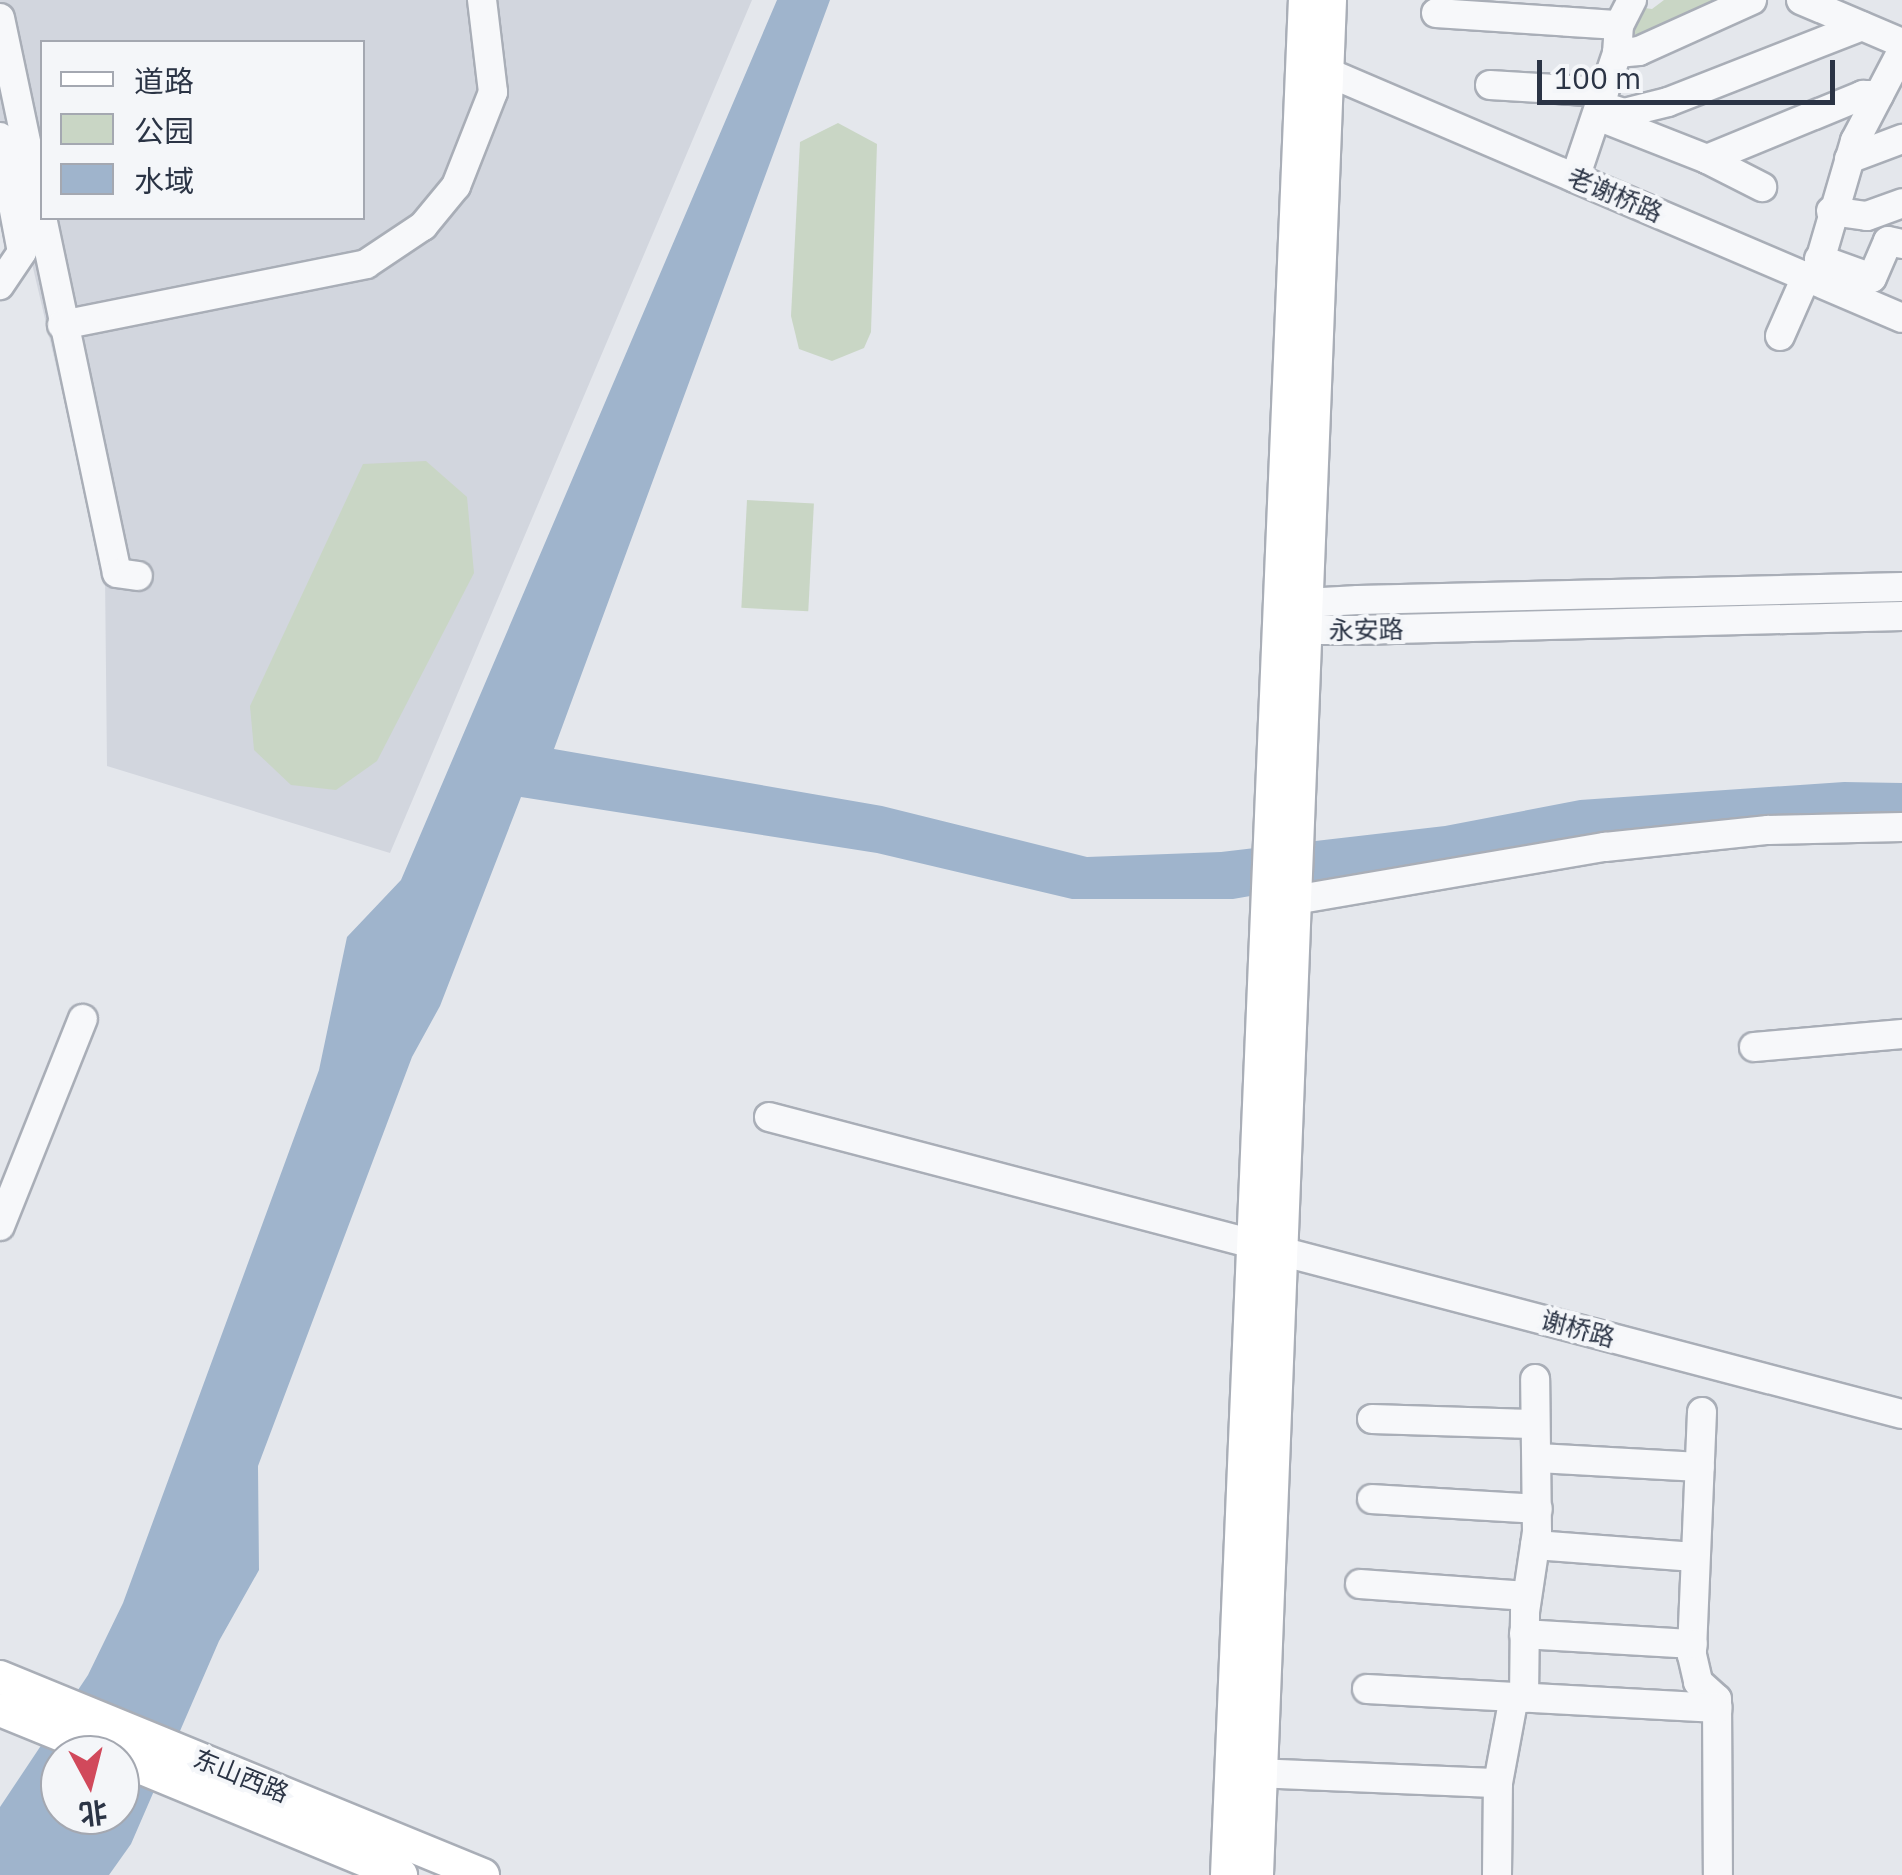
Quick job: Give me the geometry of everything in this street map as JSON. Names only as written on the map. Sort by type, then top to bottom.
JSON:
[{"type":"main road","points":[[1296,617],[1305,0]]},
{"type":"main road","points":[[1226,1875],[1267,1248],[1284,836],[1330,0]]},
{"type":"main road","points":[[1257,1875],[1267,1248]]},
{"type":"main road","name":"东山西路","points":[[0,1678],[49,1693],[180,1768],[401,1875]]},
{"type":"main road","points":[[0,1710],[62,1735]]},
{"type":"main road","name":"东山西路","points":[[140,1761],[180,1768],[484,1875]]},
{"type":"street","points":[[62,325],[366,264],[423,226],[456,186],[492,92],[482,0]]},
{"type":"street","points":[[1575,178],[1607,109],[1618,40],[1632,0]]},
{"type":"street","points":[[1436,13],[1618,40],[1639,51],[1752,0]]},
{"type":"street","points":[[1801,0],[1902,43]]},
{"type":"street","points":[[0,18],[40,216]]},
{"type":"street","points":[[1607,109],[1662,102],[1862,26]]},
{"type":"street","points":[[1780,336],[1813,272],[1848,158],[1902,51]]},
{"type":"street","name":"老谢桥路","points":[[1327,72],[1575,178],[1813,272],[1902,318]]},
{"type":"street","points":[[1490,85],[1607,109],[1762,186]]},
{"type":"street","points":[[1695,154],[1863,94],[1879,94]]},
{"type":"street","points":[[1662,102],[1695,154]]},
{"type":"street","points":[[0,137],[22,252],[0,285]]},
{"type":"street","points":[[1848,158],[1902,139]]},
{"type":"street","points":[[1831,212],[1867,216],[1902,203]]},
{"type":"street","points":[[41,220],[117,574],[138,576]]},
{"type":"street","points":[[1813,272],[1872,278],[1888,240],[1902,244]]},
{"type":"street","name":"永安路","points":[[1296,617],[1902,587]]},
{"type":"street","name":"永安路","points":[[1296,617],[1902,616]]},
{"type":"street","points":[[1282,900],[1605,847],[1768,830],[1902,827]]},
{"type":"street","points":[[0,1226],[83,1019]]},
{"type":"street","points":[[1754,1048],[1902,1034]]},
{"type":"street","name":"谢桥路","points":[[768,1117],[1902,1414]]},
{"type":"street","points":[[1497,1875],[1498,1783],[1519,1698],[1527,1596],[1536,1545],[1535,1379]]},
{"type":"street","points":[[1702,1412],[1692,1644],[1698,1682],[1717,1698],[1718,1875]]},
{"type":"street","points":[[1372,1419],[1534,1424]]},
{"type":"street","points":[[1538,1458],[1700,1467]]},
{"type":"street","points":[[1372,1499],[1538,1510]]},
{"type":"street","points":[[1536,1545],[1695,1557]]},
{"type":"street","points":[[1360,1584],[1527,1596]]},
{"type":"street","points":[[1524,1634],[1692,1644]]},
{"type":"street","points":[[1367,1690],[1717,1708]]},
{"type":"street","points":[[1258,1772],[1498,1783]]},
{"type":"shaded area","points":[[0,0],[752,0],[390,853],[107,766],[105,575],[0,127]]},
{"type":"green space","points":[[1664,0],[1727,0],[1647,35],[1628,34],[1637,7],[1652,9]]},
{"type":"green space","points":[[838,123],[877,144],[871,332],[864,348],[832,361],[799,349],[791,316],[800,142]]},
{"type":"green space","points":[[426,461],[467,497],[474,573],[377,761],[336,790],[291,785],[254,750],[250,706],[363,464]]},
{"type":"green space","points":[[747,500],[814,504],[808,611],[741,608]]},
{"type":"water","points":[[777,0],[830,0],[554,749],[882,806],[1087,857],[1221,852],[1445,826],[1580,800],[1844,782],[1902,783],[1902,813],[1602,834],[1233,899],[1072,899],[877,853],[521,797],[440,1006],[412,1057],[258,1466],[259,1570],[219,1641],[140,1823],[140,1735],[48,1735],[88,1675],[123,1603],[319,1070],[347,937],[401,880]]},
{"type":"water","points":[[40,1747],[40,1835],[135,1835],[109,1875],[0,1875],[0,1807]]}]
